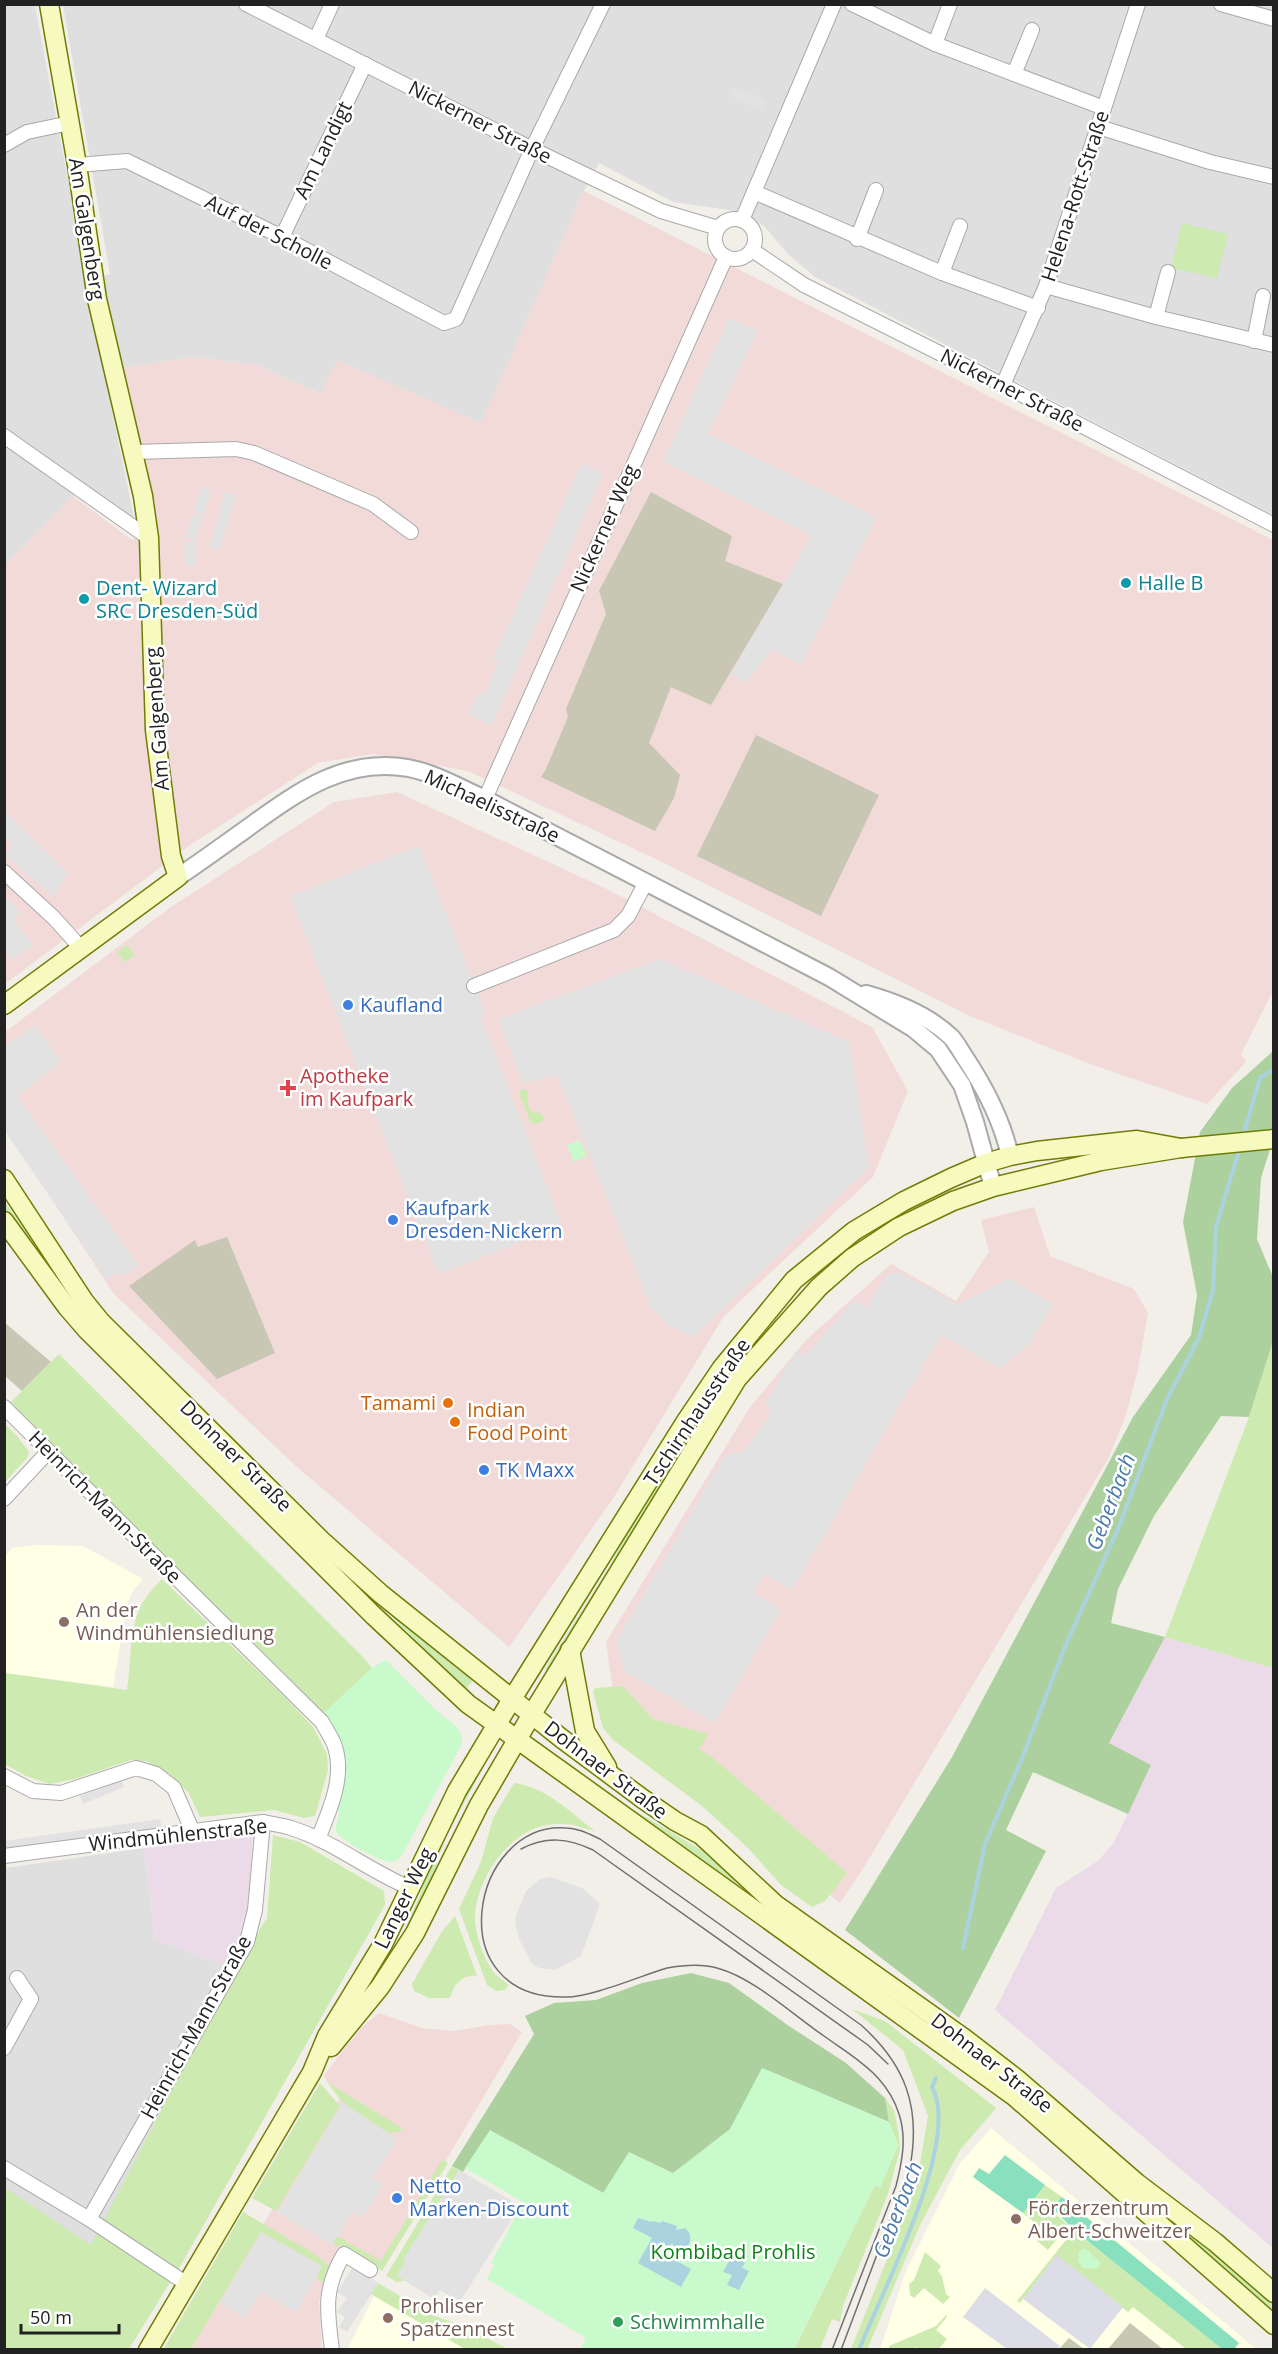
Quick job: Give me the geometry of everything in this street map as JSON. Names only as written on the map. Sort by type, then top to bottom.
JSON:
[{"type":"main road","name":"Am Galgenberg","points":[[49,4],[99,308],[134,452],[149,538],[155,730],[171,856],[178,878]]},
{"type":"main road","name":"Michaelisstraße","points":[[4,1005],[178,878]]},
{"type":"main road","name":"Tschirnhausstraße","points":[[517,1740],[737,1379],[819,1287],[852,1258],[899,1227],[953,1201],[993,1187],[1101,1161],[1188,1147],[1274,1139]]},
{"type":"main road","name":"Tschirnhausstraße","points":[[496,1724],[686,1421],[721,1369],[794,1280],[854,1231],[904,1201],[986,1163],[1010,1156],[1137,1140],[1188,1147]]},
{"type":"main road","name":"Michaelisstraße","points":[[1010,1156],[1015,1181]]},
{"type":"main road","name":"Dohnaer Straße","points":[[4,1179],[84,1301],[101,1322],[357,1574],[531,1714],[675,1821],[701,1835],[776,1904],[964,2038],[1017,2079],[1137,2183],[1215,2242],[1274,2293]]},
{"type":"main road","name":"Dohnaer Straße","points":[[4,1221],[67,1307],[123,1367],[374,1616],[454,1691],[517,1740],[1015,2097],[1274,2325]]},
{"type":"main road","points":[[570,1650],[585,1731],[611,1773]]},
{"type":"main road","name":"Langer Weg","points":[[148,2349],[312,2072],[327,2036],[383,1944],[440,1822],[496,1724]]},
{"type":"main road","name":"Langer Weg","points":[[312,2072],[380,1987],[401,1956],[429,1908],[479,1805],[517,1740]]},
{"type":"street","name":"Nickerner Straße","points":[[246,4],[532,149],[661,211],[718,228]]},
{"type":"street","points":[[316,39],[332,4]]},
{"type":"street","points":[[532,149],[603,4]]},
{"type":"street","points":[[742,219],[834,4]]},
{"type":"street","points":[[852,4],[934,44],[1104,108]]},
{"type":"street","points":[[934,44],[950,4]]},
{"type":"street","name":"Helena-Rott-Straße","points":[[1003,385],[1046,286],[1138,4]]},
{"type":"street","points":[[1221,4],[1274,19]]},
{"type":"street","points":[[1014,74],[1032,30]]},
{"type":"street","name":"Am Landigt","points":[[282,237],[365,64]]},
{"type":"street","points":[[4,145],[27,132],[70,123]]},
{"type":"street","points":[[1099,127],[1210,162],[1274,177]]},
{"type":"street","name":"Auf der Scholle","points":[[77,165],[127,161],[282,237],[444,322],[456,319],[532,149]]},
{"type":"street","points":[[857,238],[876,190]]},
{"type":"street","points":[[754,192],[942,273],[1038,308]]},
{"type":"street","points":[[742,219],[753,229],[756,241],[747,256],[735,259],[726,257],[716,244],[718,228],[724,222],[742,219]]},
{"type":"street","points":[[942,273],[960,226]]},
{"type":"street","name":"Nickerner Straße","points":[[752,250],[804,285],[1274,525]]},
{"type":"street","name":"Nickerner Weg","points":[[485,800],[726,257]]},
{"type":"street","points":[[1156,317],[1168,272]]},
{"type":"street","points":[[1046,286],[1156,317],[1274,345]]},
{"type":"street","points":[[1254,341],[1263,296]]},
{"type":"street","points":[[4,436],[149,538]]},
{"type":"street","points":[[134,452],[236,449],[254,453],[373,504],[411,532]]},
{"type":"street","name":"Michaelisstraße","points":[[178,878],[289,798],[314,783],[362,767],[387,765],[410,768],[432,775],[485,800],[850,989],[914,1029],[938,1048],[962,1085],[993,1187]]},
{"type":"street","points":[[4,872],[54,918],[81,948]]},
{"type":"street","points":[[474,986],[614,930],[628,916],[645,884]]},
{"type":"street","name":"Michaelisstraße","points":[[850,989],[892,1001],[924,1018],[951,1038],[978,1078],[1004,1133],[1010,1156]]},
{"type":"street","name":"Heinrich-Mann-Straße","points":[[4,1407],[322,1722],[335,1748],[338,1774],[331,1807],[318,1839]]},
{"type":"street","points":[[4,1499],[48,1452]]},
{"type":"street","points":[[4,1776],[33,1791],[61,1793],[136,1768],[156,1774],[174,1788],[192,1830]]},
{"type":"street","name":"Heinrich-Mann-Straße","points":[[89,2219],[246,1942],[255,1910],[263,1822]]},
{"type":"street","name":"Windmühlenstraße","points":[[4,1856],[263,1822],[291,1828],[318,1839],[410,1888]]},
{"type":"street","points":[[4,2048],[31,1999],[17,1978]]},
{"type":"street","points":[[6,2172],[89,2219],[187,2284]]},
{"type":"street","points":[[332,2349],[326,2304],[340,2260],[344,2254],[370,2270]]},
{"type":"shaded area","points":[[5,5],[35,5],[108,392],[135,522],[5,432]]},
{"type":"shaded area","points":[[63,5],[1273,5],[1273,515],[815,277],[788,254],[763,225],[729,210],[673,202],[599,163],[584,191],[482,423],[321,394],[256,365],[195,357],[121,368],[103,276],[110,274]]},
{"type":"shaded area","points":[[733,87],[766,100],[762,110],[729,96]]},
{"type":"shaded area","points":[[584,191],[1273,540],[1273,991],[1241,1054],[1246,1062],[1207,1104],[1090,1064],[970,1016],[664,863],[468,771],[373,754],[318,763],[193,843],[5,984],[5,565],[73,496],[132,540],[155,524],[121,368],[195,357],[256,365],[320,394],[337,360],[481,423]]},
{"type":"shaded area","points":[[729,318],[758,331],[708,434],[877,517],[801,664],[772,650],[746,683],[731,674],[811,536],[663,461]]},
{"type":"shaded area","points":[[5,439],[80,489],[5,565]]},
{"type":"shaded area","points":[[582,463],[603,473],[492,725],[468,715],[478,693],[484,695],[499,662],[493,659]]},
{"type":"shaded area","points":[[201,487],[211,490],[195,542],[195,566],[185,567],[184,542],[191,542],[192,539],[185,537],[193,514],[198,516],[199,513],[194,511]]},
{"type":"shaded area","points":[[225,492],[236,495],[219,551],[209,548]]},
{"type":"shaded area","points":[[651,492],[732,536],[725,561],[783,584],[711,705],[671,687],[649,743],[680,775],[674,798],[655,831],[541,777],[568,717],[566,709],[606,614],[599,591]]},
{"type":"shaded area","points":[[756,735],[879,795],[821,916],[697,856]]},
{"type":"shaded area","points":[[397,792],[607,889],[872,1027],[908,1091],[873,1177],[724,1316],[614,1497],[509,1647],[298,1468],[114,1294],[5,1128],[5,1032],[171,907],[334,802]]},
{"type":"shaded area","points":[[5,812],[68,873],[53,897],[5,855],[13,844],[5,837]]},
{"type":"shaded area","points":[[419,846],[485,1012],[480,1015],[562,1226],[438,1274],[290,896]]},
{"type":"shaded area","points":[[5,897],[20,912],[12,920],[34,944],[12,960],[5,950]]},
{"type":"shaded area","points":[[660,959],[849,1042],[869,1167],[694,1337],[669,1325],[651,1307],[557,1075],[523,1083],[498,1019]]},
{"type":"shaded area","points":[[35,1026],[61,1062],[17,1096],[139,1266],[122,1277],[118,1272],[107,1280],[5,1131],[5,1046]]},
{"type":"shaded area","points":[[1034,1207],[1050,1256],[1134,1289],[1148,1313],[1138,1370],[1125,1418],[1108,1459],[866,1864],[840,1903],[671,1769],[617,1720],[606,1642],[750,1407],[806,1340],[891,1264],[956,1301],[989,1252],[981,1220]]},
{"type":"shaded area","points":[[227,1237],[275,1353],[217,1379],[129,1286],[195,1240],[198,1247]]},
{"type":"shaded area","points":[[900,1272],[958,1305],[1009,1278],[1053,1304],[1030,1343],[1000,1369],[941,1335],[792,1590],[765,1574],[754,1593],[781,1609],[715,1723],[624,1671],[617,1640],[725,1455],[743,1452],[770,1415],[766,1402],[796,1352],[805,1356],[854,1300],[867,1308],[886,1275]]},
{"type":"shaded area","points":[[4,1322],[51,1362],[22,1391],[5,1376]]},
{"type":"shaded area","name":"An der Windmühlensiedlung","points":[[36,1545],[83,1546],[143,1579],[133,1591],[127,1604],[113,1687],[5,1673],[5,1557],[12,1548]]},
{"type":"shaded area","points":[[1165,1637],[1273,1668],[1273,2248],[995,2010],[1056,1888],[1098,1861],[1114,1842],[1151,1766],[1109,1743]]},
{"type":"shaded area","points":[[121,1780],[124,1787],[83,1804],[80,1796]]},
{"type":"shaded area","points":[[160,1819],[162,1829],[5,1850],[4,1841]]},
{"type":"shaded area","points":[[253,1831],[247,1929],[227,1966],[155,1939],[144,1848]]},
{"type":"shaded area","points":[[144,1848],[155,1939],[235,1969],[91,2246],[7,2190],[5,2194],[5,1868]]},
{"type":"shaded area","points":[[550,1877],[582,1888],[600,1904],[581,1956],[555,1970],[539,1968],[532,1964],[519,1939],[515,1923],[526,1891],[539,1880]]},
{"type":"shaded area","points":[[379,2013],[422,2028],[453,2031],[510,2024],[522,2032],[381,2270],[340,2246],[326,2275],[319,2301],[322,2349],[191,2349],[321,2125],[344,2093],[327,2082],[324,2075],[360,2029]]},
{"type":"shaded area","points":[[343,2103],[397,2139],[373,2178],[383,2184],[362,2218],[352,2212],[332,2245],[277,2212]]},
{"type":"shaded area","name":"Förderzentrum Albert-Schweitzer","points":[[991,2128],[1256,2349],[880,2350],[905,2273],[959,2165]]},
{"type":"shaded area","points":[[459,2170],[512,2201],[506,2210],[514,2215],[460,2302],[440,2290],[434,2299],[397,2276],[405,2262],[403,2260]]},
{"type":"shaded area","points":[[261,2232],[322,2266],[296,2312],[260,2292],[245,2318],[220,2304]]},
{"type":"shaded area","points":[[1057,2255],[1123,2307],[1090,2349],[1023,2299]]},
{"type":"shaded area","points":[[353,2267],[378,2283],[347,2332],[339,2327],[345,2317],[337,2312],[347,2298],[337,2292]]},
{"type":"shaded area","points":[[985,2288],[1060,2346],[1057,2349],[1007,2349],[963,2317]]},
{"type":"shaded area","name":"Prohliser Spatzennest","points":[[374,2296],[465,2349],[350,2350],[349,2346]]},
{"type":"shaded area","points":[[1130,2323],[1163,2349],[1108,2349]]},
{"type":"shaded area","points":[[1069,2338],[1084,2349],[1059,2349]]},
{"type":"green space","points":[[1182,223],[1228,234],[1217,278],[1171,268]]},
{"type":"green space","points":[[127,945],[135,955],[125,962],[117,952]]},
{"type":"green space","points":[[1273,1051],[1273,1140],[1261,1178],[1257,1239],[1273,1277],[1273,1341],[1249,1417],[1221,1416],[1154,1516],[1118,1589],[1111,1623],[1165,1637],[1109,1743],[1151,1765],[1128,1814],[1033,1772],[1006,1830],[1046,1851],[959,2018],[845,1930],[952,1757],[1133,1417],[1191,1335],[1197,1295],[1183,1222],[1200,1132],[1232,1088]]},
{"type":"green space","points":[[526,1089],[530,1109],[532,1112],[541,1113],[545,1120],[537,1124],[531,1123],[519,1094],[520,1091]]},
{"type":"green space","points":[[580,1140],[587,1156],[574,1162],[567,1145]]},
{"type":"green space","points":[[4,1201],[49,1261],[474,1679],[466,1689],[388,1613],[358,1591],[57,1285],[5,1210]]},
{"type":"green space","points":[[1273,1341],[1273,1668],[1165,1637],[1249,1417]]},
{"type":"green space","points":[[59,1354],[372,1668],[323,1714],[65,1460],[11,1402]]},
{"type":"green space","points":[[4,1423],[29,1452],[27,1458],[5,1482]]},
{"type":"green space","points":[[684,1436],[694,1441],[549,1672],[545,1669],[610,1566],[633,1519]]},
{"type":"green space","points":[[162,1579],[284,1696],[313,1727],[327,1754],[328,1771],[315,1816],[304,1818],[274,1810],[200,1817],[188,1792],[170,1774],[146,1761],[131,1760],[75,1779],[50,1784],[26,1776],[5,1764],[5,1673],[127,1690],[136,1619],[143,1601]]},
{"type":"green space","points":[[386,1660],[438,1712],[456,1726],[462,1736],[462,1744],[401,1857],[393,1862],[362,1851],[336,1831],[340,1813],[337,1808],[344,1781],[345,1759],[339,1738],[323,1714],[372,1668]]},
{"type":"green space","points":[[623,1686],[653,1719],[708,1734],[699,1749],[712,1757],[847,1873],[825,1901],[812,1907],[781,1885],[747,1847],[702,1806],[613,1740],[603,1728],[593,1692],[595,1688]]},
{"type":"green space","points":[[560,1757],[634,1810],[701,1850],[773,1911],[983,2062],[981,2064],[557,1761]]},
{"type":"green space","points":[[477,1767],[482,1770],[445,1838],[432,1879],[413,1925],[408,1923],[422,1890],[425,1869]]},
{"type":"green space","points":[[514,1783],[526,1785],[547,1795],[595,1831],[564,1824],[547,1825],[531,1830],[516,1839],[503,1851],[493,1866],[478,1898],[475,1921],[482,1951],[492,1970],[509,1985],[505,1990],[496,1991],[487,1985],[459,1909],[481,1862],[493,1818]]},
{"type":"green space","points":[[273,1835],[300,1842],[384,1891],[385,1905],[181,2265],[129,2349],[5,2350],[5,2194],[7,2189],[91,2245],[235,1969],[267,1918]]},
{"type":"green space","points":[[455,1916],[477,1976],[463,1978],[459,1981],[450,1998],[429,1998],[414,1991],[412,1984],[441,1933]]},
{"type":"green space","points":[[691,1973],[729,1983],[846,2063],[885,2098],[889,2122],[762,2068],[749,2178],[603,2193],[512,2142],[473,2156],[463,2172],[452,2166],[534,2034],[525,2016],[554,2003],[596,2000],[642,1983]]},
{"type":"green space","points":[[852,2009],[885,2021],[996,2108],[960,2150],[920,2225],[867,2350],[851,2349],[916,2187],[928,2116],[903,2050]]},
{"type":"green space","name":"Kombibad Prohlis","points":[[762,2068],[889,2122],[898,2145],[880,2188],[875,2185],[794,2349],[580,2349],[586,2338],[487,2279],[494,2265],[491,2263],[523,2202],[465,2168],[490,2130],[603,2193],[629,2152],[673,2173],[730,2129]]},
{"type":"green space","points":[[327,2082],[402,2128],[400,2132],[388,2133],[343,2103]]},
{"type":"green space","points":[[320,2083],[340,2106],[276,2211],[252,2198]]},
{"type":"green space","points":[[885,2098],[894,2110],[900,2149],[888,2194],[843,2306],[840,2322],[832,2319],[820,2349],[794,2350],[875,2185],[880,2187],[898,2145],[889,2122]]},
{"type":"green space","points":[[1048,2115],[1199,2239],[1273,2304],[1273,2311],[1218,2262],[1188,2243]]},
{"type":"green space","points":[[1005,2155],[1045,2185],[1023,2213],[973,2177],[979,2168],[989,2174]]},
{"type":"green space","points":[[442,2160],[448,2163],[382,2271],[333,2243],[337,2236],[381,2261]]},
{"type":"green space","points":[[452,2166],[459,2170],[404,2260],[415,2267],[403,2281],[397,2282],[386,2276]]},
{"type":"green space","points":[[1045,2185],[1062,2197],[1052,2211],[1068,2225],[1048,2250],[1037,2241],[1045,2231],[1023,2213]]},
{"type":"green space","points":[[1062,2197],[1239,2343],[1234,2349],[1222,2349],[1074,2230],[1052,2208]]},
{"type":"green space","points":[[243,2212],[310,2251],[330,2266],[323,2283],[316,2278],[322,2266],[261,2232],[191,2349],[163,2350]]},
{"type":"green space","points":[[1074,2230],[1222,2349],[1186,2349],[1133,2307],[1128,2312],[1057,2256],[1020,2303],[1017,2301]]},
{"type":"green space","points":[[1085,2248],[1101,2263],[1097,2269],[1083,2268],[1078,2261],[1079,2252]]},
{"type":"green space","points":[[925,2252],[941,2266],[938,2271],[942,2276],[946,2294],[950,2297],[943,2304],[924,2288],[914,2298],[910,2295],[909,2284],[914,2280]]},
{"type":"green space","points":[[378,2283],[432,2315],[465,2327],[508,2349],[465,2349],[371,2294]]},
{"type":"green space","points":[[946,2315],[947,2317],[936,2330],[947,2339],[939,2349],[915,2347],[913,2349],[890,2349],[889,2346],[936,2326]]},
{"type":"water","points":[[638,2218],[652,2222],[661,2223],[662,2221],[677,2226],[676,2230],[685,2228],[688,2230],[690,2239],[685,2251],[677,2251],[672,2243],[669,2247],[661,2243],[657,2250],[691,2269],[681,2287],[638,2263],[652,2238],[633,2228]]},
{"type":"water","points":[[733,2254],[745,2263],[742,2268],[749,2271],[739,2290],[727,2285],[732,2275],[723,2272]]},
{"type":"waterway","name":"Geberbach","points":[[1243,1136],[1260,1078],[1274,1069]]},
{"type":"waterway","name":"Geberbach","points":[[963,1948],[985,1844],[1023,1756],[1064,1649],[1118,1529],[1167,1399],[1199,1338],[1213,1290],[1216,1227],[1240,1147]]},
{"type":"waterway","name":"Geberbach","points":[[859,2350],[900,2256],[928,2179],[936,2143],[938,2111],[932,2087],[936,2078]]},
{"type":"tram line","points":[[832,2350],[896,2186],[902,2159],[903,2132],[899,2114],[890,2095],[872,2072],[772,1997],[745,1980],[717,1968],[704,1965],[667,1968],[602,1990],[566,1997],[525,1990],[498,1971],[484,1943],[482,1911],[490,1879],[508,1852],[533,1833],[570,1828],[600,1839],[861,2025],[889,2056],[899,2072],[911,2107],[913,2146],[910,2167],[841,2350]]},
{"type":"tram line","points":[[521,1849],[539,1842],[557,1840],[575,1843],[593,1850],[868,2045],[888,2064]]},
{"type":"place","name":"Halle B","points":[[1126,583]]},
{"type":"place","name":"Dent- Wizard SRC Dresden-Süd","points":[[84,599]]},
{"type":"place","name":"Kaufland","points":[[348,1005]]},
{"type":"place","name":"Apotheke im Kaufpark","points":[[288,1088]]},
{"type":"place","name":"Kaufpark Dresden-Nickern","points":[[393,1220]]},
{"type":"place","name":"Tamami","points":[[448,1403]]},
{"type":"place","name":"Indian Food Point","points":[[455,1422]]},
{"type":"place","name":"TK Maxx","points":[[484,1470]]},
{"type":"place","name":"An der Windmühlensiedlung","points":[[64,1622]]},
{"type":"place","name":"Netto Marken-Discount","points":[[397,2198]]},
{"type":"place","name":"Förderzentrum Albert-Schweitzer","points":[[1016,2219]]},
{"type":"place","name":"Prohliser Spatzennest","points":[[388,2318]]},
{"type":"place","name":"Schwimmhalle","points":[[618,2322]]}]
